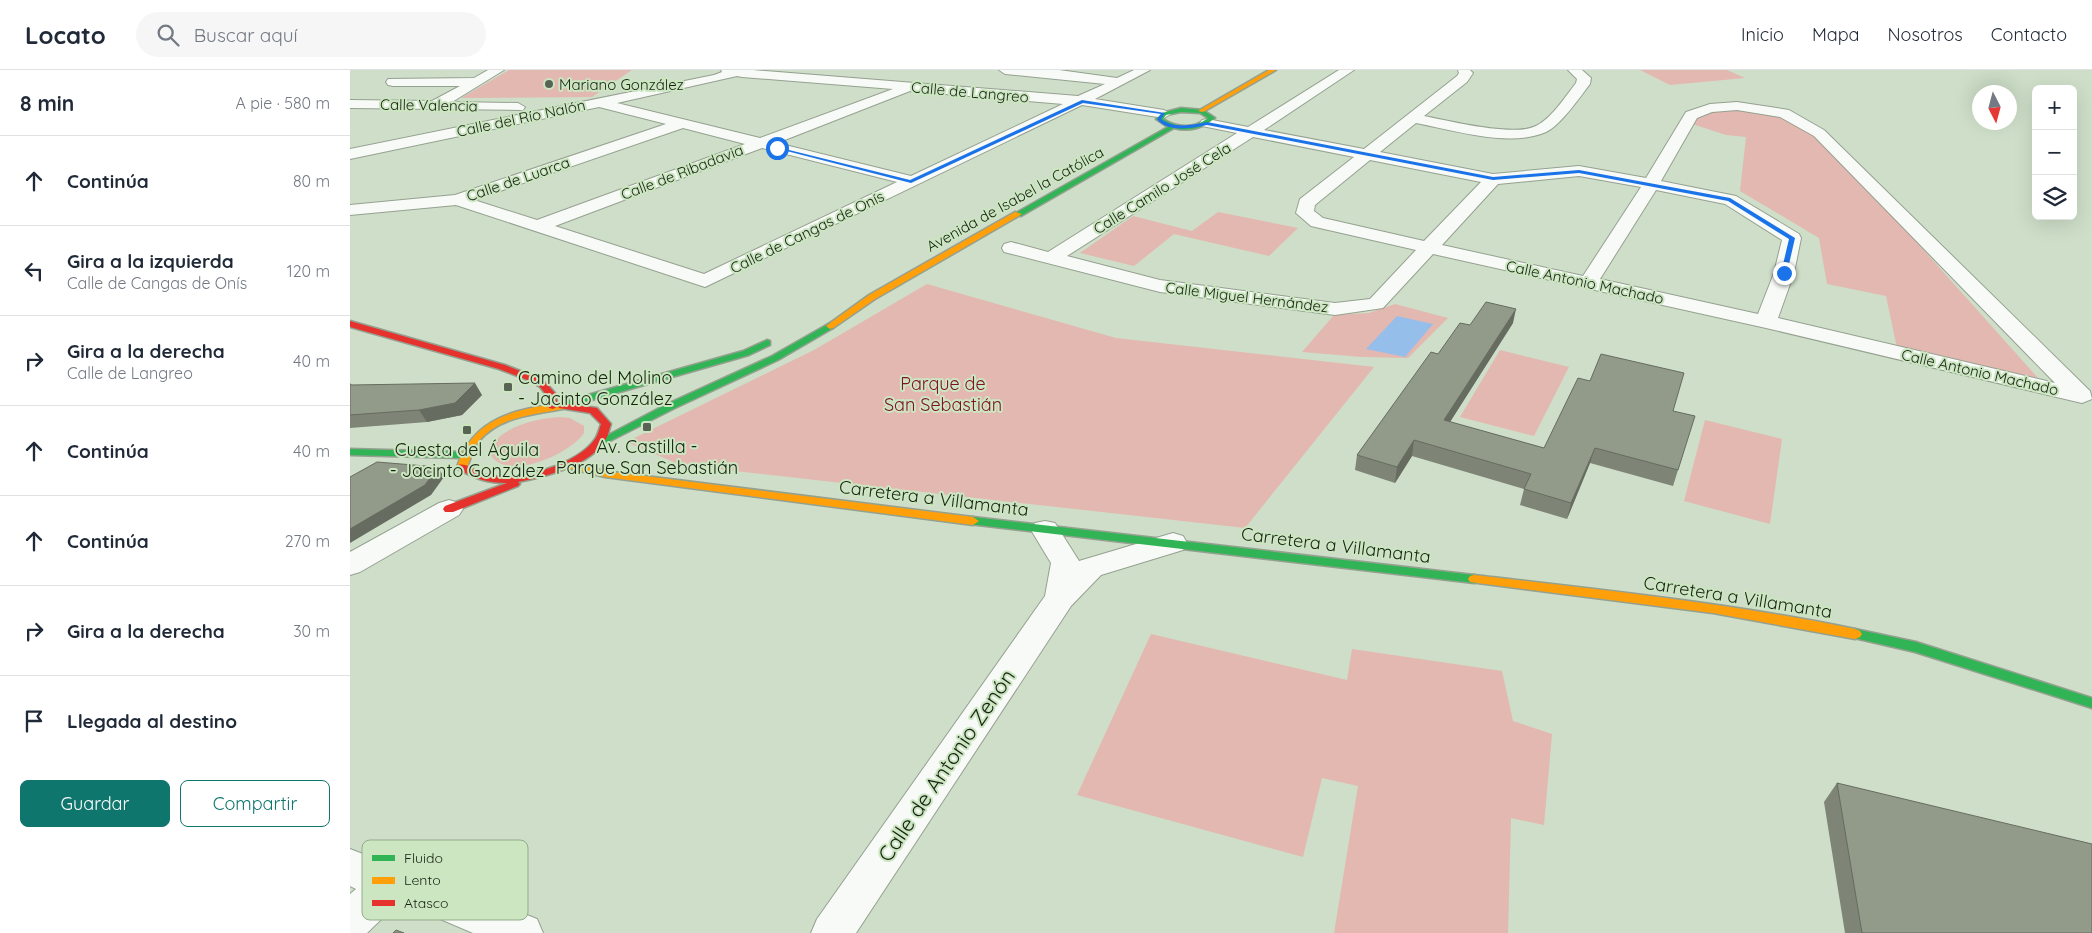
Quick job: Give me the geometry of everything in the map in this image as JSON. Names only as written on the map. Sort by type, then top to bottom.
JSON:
[{"type":"street","points":[[350,104],[418,70]]},
{"type":"street","points":[[409,120],[498,70]]},
{"type":"street","points":[[824,79],[837,70]]},
{"type":"street","points":[[1005,70],[1073,75],[1119,82]]},
{"type":"street","name":"Calle de Cangas de Onís","points":[[457,200],[705,281],[1144,70]]},
{"type":"street","points":[[1273,70],[1204,117],[1192,127],[1174,126],[1161,122],[1159,119],[1164,114],[1181,110],[1204,117],[1251,131],[1493,178],[1579,171],[1730,200],[1792,238],[1786,266],[1766,322]]},
{"type":"street","name":"Calle Camilo José Cela","points":[[1051,258],[1348,70]]},
{"type":"street","name":"Calle Antonio Machado","points":[[1464,70],[1466,73],[1462,79],[1306,203],[1305,213],[1318,222],[1766,322],[2087,401]]},
{"type":"street","points":[[1412,118],[1500,133],[1525,133],[1542,129],[1583,84],[1584,78],[1574,70]]},
{"type":"street","name":"Calle del Río Nalón","points":[[727,72],[756,72]]},
{"type":"street","name":"Calle del Río Nalón","points":[[350,153],[692,82],[727,72],[756,72],[775,75]]},
{"type":"street","points":[[911,87],[931,74]]},
{"type":"street","name":"Calle de Langreo","points":[[775,75],[1082,101],[1164,114]]},
{"type":"street","points":[[384,86],[478,82]]},
{"type":"street","name":"Calle de Ribadavia","points":[[538,226],[911,87]]},
{"type":"street","points":[[598,102],[757,144],[911,181]]},
{"type":"street","name":"Calle Valencia","points":[[350,104],[568,108]]},
{"type":"street","points":[[1588,283],[1651,184],[1691,115],[1710,108],[1737,106],[1784,113],[1819,133],[2087,401]]},
{"type":"street","name":"Calle de Luarca","points":[[350,210],[457,200],[681,124]]},
{"type":"street","name":"Avenida de Isabel la Católica","points":[[541,474],[567,464],[598,443],[671,406],[775,358],[822,332],[872,297],[1174,126]]},
{"type":"street","points":[[350,153],[384,133]]},
{"type":"street","name":"Calle Miguel Hernández","points":[[1011,248],[1160,286],[1335,309],[1376,304],[1493,178]]},
{"type":"street","name":"Avenida de Isabel la Católica","points":[[809,325],[872,297]]},
{"type":"street","points":[[350,324],[502,367],[533,379],[543,385],[552,395],[558,406]]},
{"type":"street","points":[[462,489],[461,455],[470,442],[498,423],[534,410],[558,406],[746,352],[782,337]]},
{"type":"street","points":[[558,406],[582,407],[597,412],[605,420],[605,431],[598,443]]},
{"type":"street","points":[[350,452],[461,455]]},
{"type":"street","name":"Carretera a Villamanta","points":[[567,464],[615,475],[1045,530],[1173,543],[1677,604],[1817,625],[1916,647],[2092,703]]},
{"type":"street","points":[[462,489],[541,474]]},
{"type":"street","points":[[350,565],[462,489],[490,480],[506,480],[541,474]]},
{"type":"street","name":"Calle de Antonio Zenón","points":[[1045,530],[1066,563],[1060,598]]},
{"type":"street","name":"Calle de Antonio Zenón","points":[[832,933],[1060,598],[1090,568],[1173,543]]},
{"type":"street","points":[[350,867],[362,872]]},
{"type":"street","points":[[350,921],[362,910]]},
{"type":"street","points":[[490,920],[522,933]]},
{"type":"green space","name":"Mariano González","points":[[509,70],[632,70],[592,97],[461,98]]},
{"type":"green space","points":[[1640,70],[1727,70],[1745,78],[1670,85]]},
{"type":"green space","points":[[1710,108],[1777,115],[1819,133],[2038,378],[1897,348],[1886,296],[1827,284],[1819,238],[1740,191],[1746,137],[1726,135],[1686,122]]},
{"type":"green space","points":[[1218,212],[1298,228],[1269,256],[1174,234],[1134,266],[1080,253],[1133,216],[1192,231]]},
{"type":"green space","name":"Parque de San Sebastián","points":[[927,284],[1116,338],[1374,367],[1245,528],[681,465],[626,442],[814,350]]},
{"type":"green space","points":[[1395,304],[1448,318],[1408,358],[1362,357],[1302,352],[1334,315],[1369,313]]},
{"type":"green space","points":[[1500,350],[1569,367],[1534,436],[1460,417]]},
{"type":"green space","points":[[570,418],[584,426],[584,433],[567,448],[542,461],[528,465],[515,466],[503,464],[492,457],[491,449],[495,441],[510,429],[541,419]]},
{"type":"green space","points":[[1705,420],[1782,439],[1770,524],[1684,501]]},
{"type":"green space","points":[[1151,634],[1347,680],[1352,649],[1502,671],[1513,721],[1552,734],[1544,825],[1511,818],[1508,933],[1334,933],[1358,786],[1322,778],[1303,857],[1077,795]]},
{"type":"water","points":[[1397,316],[1433,324],[1405,357],[1366,349]]},
{"type":"building","points":[[1486,302],[1516,309],[1444,420],[1544,448],[1578,378],[1590,381],[1601,354],[1684,373],[1673,411],[1695,416],[1678,470],[1595,448],[1571,503],[1524,489],[1531,474],[1414,440],[1397,467],[1357,455],[1431,352],[1438,354],[1460,323],[1470,325]]},
{"type":"building","points":[[475,383],[455,403],[419,410],[350,415],[350,385]]},
{"type":"building","points":[[377,462],[438,467],[425,485],[350,529],[350,477]]},
{"type":"building","points":[[1837,783],[2092,844],[2092,933],[1862,933]]},
{"type":"building","points":[[396,930],[404,933],[393,933]]},
{"type":"traffic: fast","points":[[1181,110],[1201,111],[1212,118],[1200,125],[1186,128],[1172,126],[1159,119],[1164,114],[1181,110]]},
{"type":"traffic: fast","points":[[1018,214],[1174,126]]},
{"type":"traffic: fast","points":[[598,443],[671,406],[775,358],[830,326]]},
{"type":"traffic: fast","points":[[567,404],[746,353],[767,343]]},
{"type":"traffic: fast","points":[[350,452],[461,455]]},
{"type":"traffic: fast","points":[[973,521],[1474,579]]},
{"type":"traffic: fast","points":[[1855,634],[1916,647],[2092,703]]},
{"type":"traffic: slow","points":[[1201,111],[1273,70]]},
{"type":"traffic: slow","points":[[830,326],[872,297],[1018,214]]},
{"type":"traffic: slow","points":[[462,467],[467,451],[476,439],[500,421],[531,411],[563,406]]},
{"type":"traffic: slow","points":[[567,465],[605,474],[973,521]]},
{"type":"traffic: slow","points":[[1474,579],[1713,609],[1808,624],[1855,634]]},
{"type":"traffic: jam","points":[[350,324],[502,367],[533,379],[543,385],[552,395],[553,406]]},
{"type":"traffic: jam","points":[[462,467],[483,478],[496,480],[512,479],[547,472],[579,458],[592,449],[601,439],[606,424],[593,410],[563,406]]},
{"type":"traffic: jam","points":[[449,509],[514,484]]},
{"type":"place","name":"Mariano González","points":[[549,84]]},
{"type":"place","name":"Camino del Molino - Jacinto González","points":[[508,387]]},
{"type":"place","name":"Av. Castilla - Parque San Sebastián","points":[[647,427]]},
{"type":"place","name":"Cuesta del Águila - Jacinto González","points":[[467,430]]},
{"type":"route","points":[[777,148],[911,181],[1082,101],[1164,114],[1159,119],[1166,125],[1192,127],[1207,123],[1493,178],[1579,171],[1730,200],[1792,238],[1784,273]]}]
